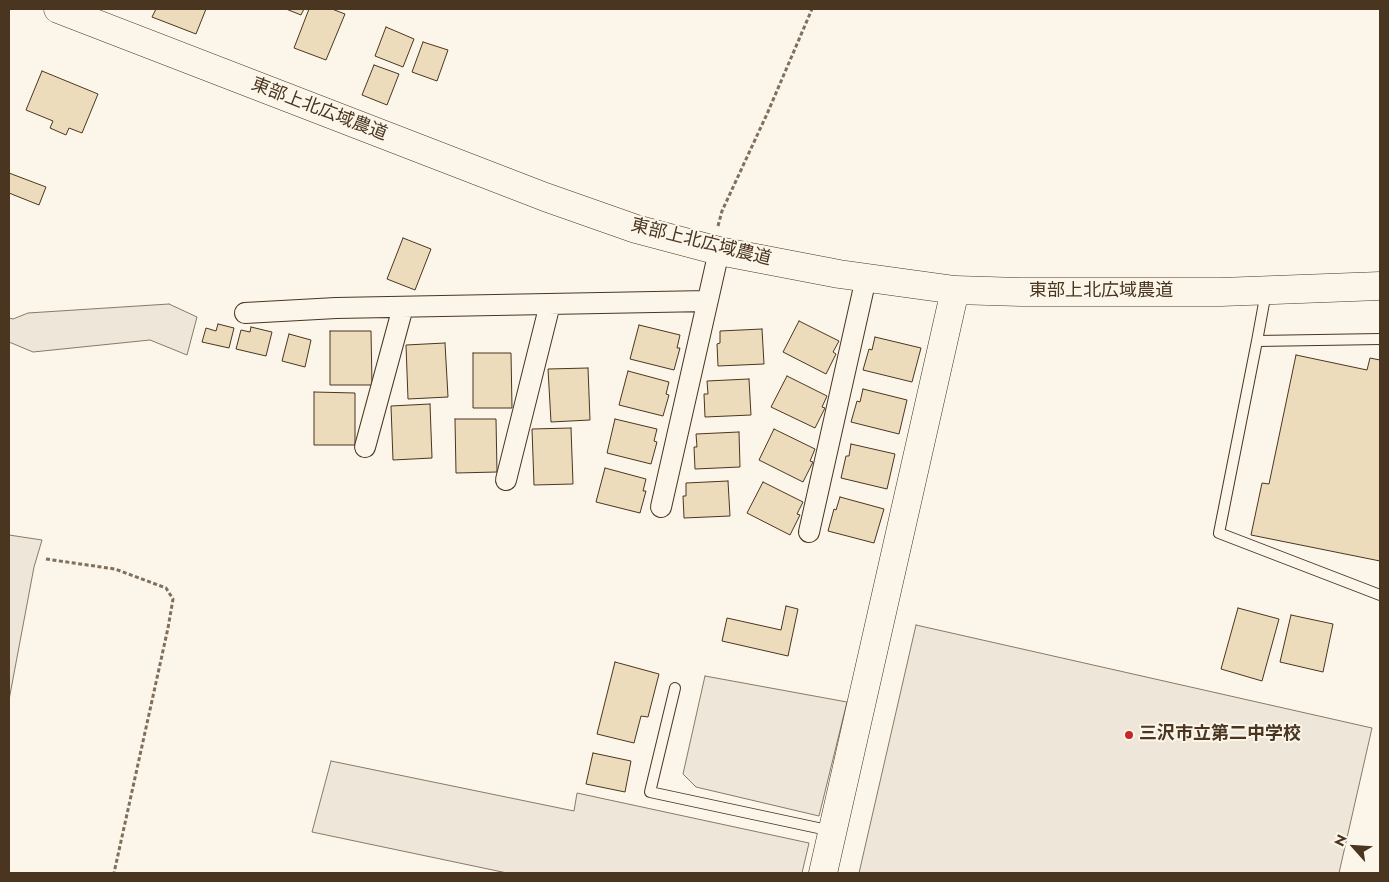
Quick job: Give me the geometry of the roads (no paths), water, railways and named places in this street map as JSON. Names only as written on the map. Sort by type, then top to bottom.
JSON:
[{"type":"street","name":"東部上北広域農道","points":[[58,9],[545,198],[636,229],[715,250],[839,274],[955,290],[1021,292],[1266,290],[1380,286]]},
{"type":"street","points":[[661,507],[707,301],[715,250]]},
{"type":"street","points":[[809,532],[866,278]]},
{"type":"street","points":[[823,873],[955,290]]},
{"type":"street","points":[[245,313],[336,308],[707,301]]},
{"type":"street","points":[[506,480],[550,304]]},
{"type":"street","points":[[366,447],[403,307]]},
{"type":"lane","points":[[1266,290],[1219,533],[1380,596]]},
{"type":"lane","points":[[1257,340],[1380,339]]},
{"type":"lane","points":[[675,688],[650,792],[832,832]]},
{"type":"place","name":"三沢市立第二中学校","points":[[1129,735]]}]
